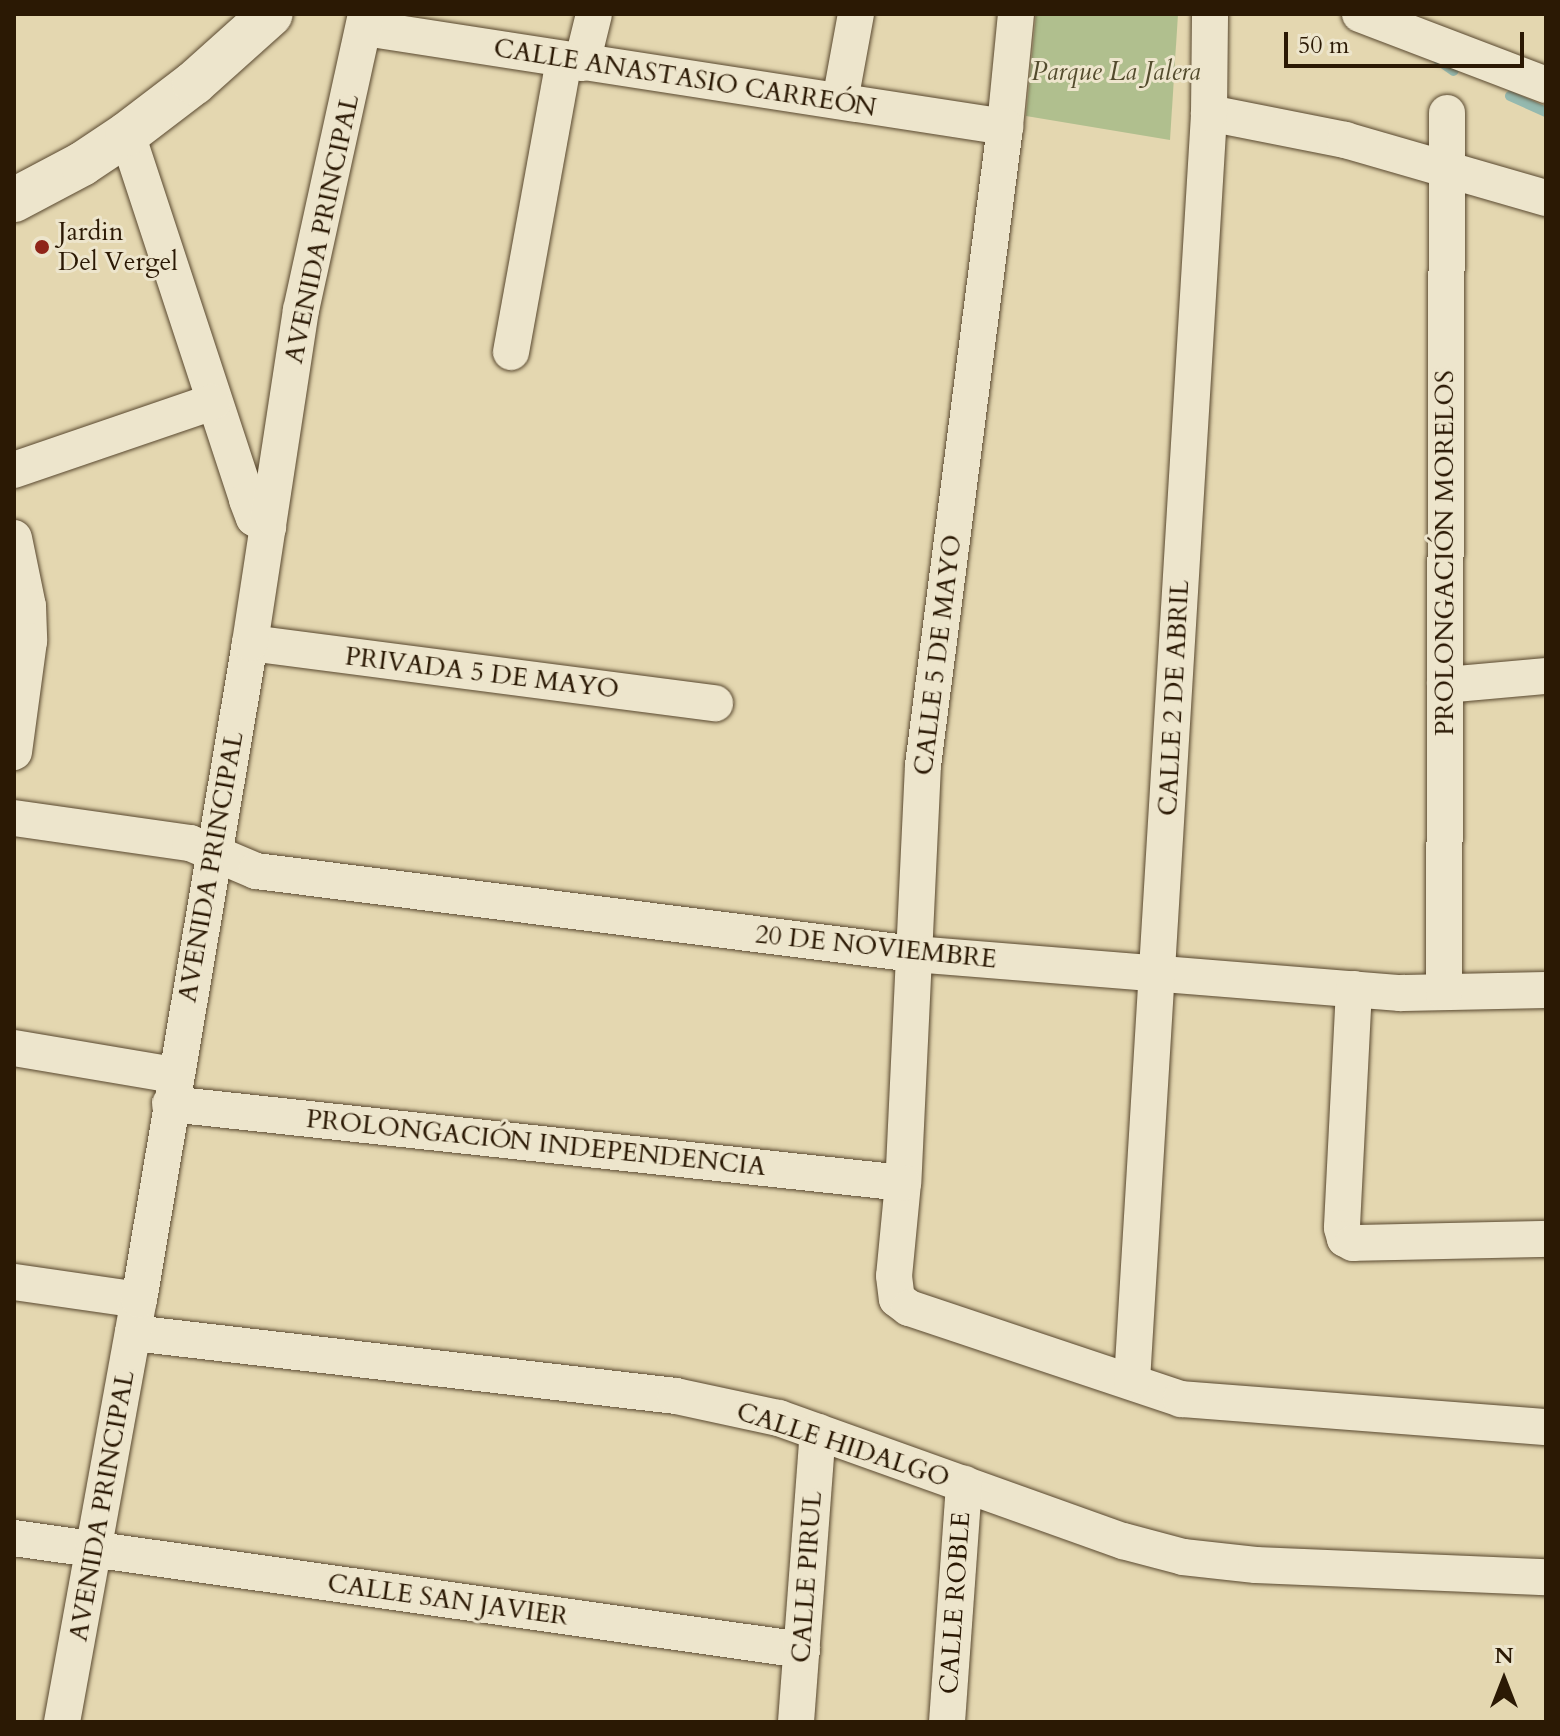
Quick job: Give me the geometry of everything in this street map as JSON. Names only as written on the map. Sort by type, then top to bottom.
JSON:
[{"type":"street","points":[[14,200],[82,164],[127,134],[194,83],[271,14]]},
{"type":"street","points":[[511,352],[573,61],[594,14]]},
{"type":"street","points":[[840,101],[856,14]]},
{"type":"street","name":"CALLE 5 DE MAYO","points":[[1016,14],[1005,127],[923,765],[903,1183],[894,1276],[897,1299],[909,1308],[1132,1381]]},
{"type":"street","name":"CALLE 2 DE ABRIL","points":[[1132,1381],[1209,113],[1210,14]]},
{"type":"street","points":[[1360,14],[1546,85]]},
{"type":"street","name":"CALLE ANASTASIO CARREÓN","points":[[366,21],[573,61],[1005,127]]},
{"type":"street","name":"AVENIDA PRINCIPAL","points":[[62,1722],[136,1316],[250,643],[301,310],[366,21]]},
{"type":"street","points":[[1209,113],[1345,140],[1546,198]]},
{"type":"street","name":"PROLONGACIÓN MORELOS","points":[[1444,992],[1447,113]]},
{"type":"street","points":[[127,134],[213,402],[254,518],[268,527]]},
{"type":"street","points":[[14,470],[213,402]]},
{"type":"street","points":[[14,538],[28,606],[29,641],[14,752]]},
{"type":"street","name":"PRIVADA 5 DE MAYO","points":[[250,643],[715,703]]},
{"type":"street","points":[[1445,685],[1546,676]]},
{"type":"street","name":"20 DE NOVIEMBRE","points":[[14,818],[190,843],[256,871],[914,954],[1354,989],[1444,992],[1546,990]]},
{"type":"street","points":[[1354,989],[1342,1228],[1345,1239],[1353,1243],[1546,1239]]},
{"type":"street","name":"PROLONGACIÓN INDEPENDENCIA","points":[[14,1048],[172,1090],[903,1183]]},
{"type":"street","name":"CALLE HIDALGO","points":[[14,1282],[136,1316],[676,1396],[779,1418],[1123,1541],[1183,1557],[1256,1565],[1546,1577]]},
{"type":"street","points":[[1132,1381],[1181,1399],[1546,1427]]},
{"type":"street","name":"CALLE PIRUL","points":[[796,1722],[818,1432]]},
{"type":"street","name":"CALLE ROBLE","points":[[949,1722],[964,1484]]},
{"type":"street","name":"CALLE SAN JAVIER","points":[[14,1538],[802,1650]]},
{"type":"green space","name":"Parque La Jalera","points":[[1036,14],[1178,14],[1170,140],[1026,116]]},
{"type":"waterway","points":[[1438,60],[1454,71]]},
{"type":"waterway","points":[[1510,96],[1546,112]]},
{"type":"place","name":"Jardin Del Vergel","points":[[42,247]]}]
